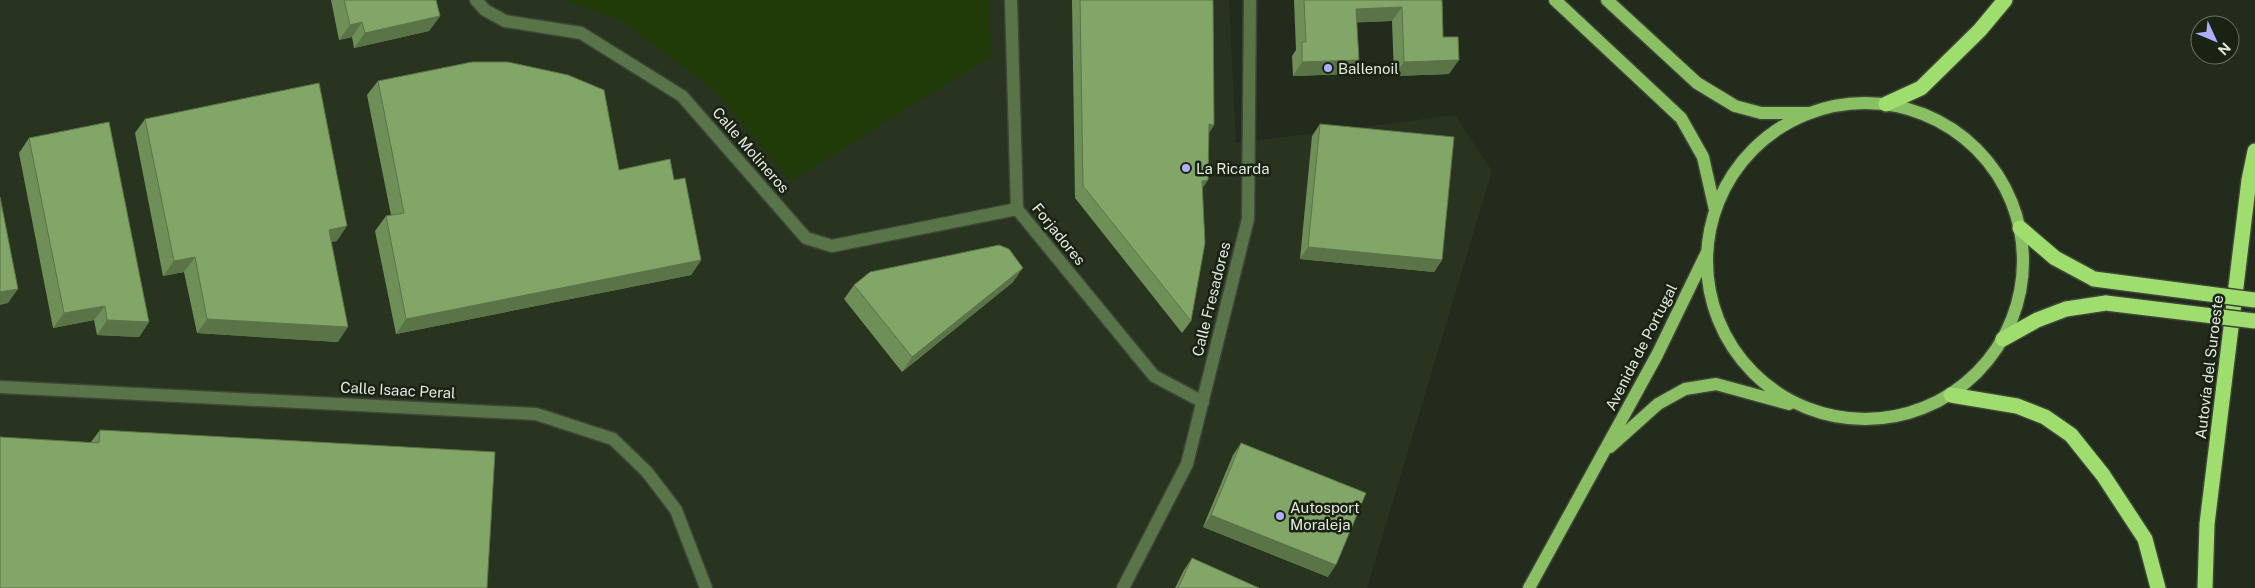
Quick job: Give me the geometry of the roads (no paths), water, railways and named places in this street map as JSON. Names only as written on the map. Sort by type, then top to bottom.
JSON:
[{"type":"highway","points":[[1886,104],[1921,88],[1980,30],[2005,0]]},
{"type":"highway","name":"Autovía del Suroeste","points":[[2205,588],[2207,524],[2249,180],[2255,151]]},
{"type":"highway","points":[[2020,228],[2055,258],[2094,279],[2255,300]]},
{"type":"highway","points":[[2003,339],[2036,320],[2066,309],[2106,303],[2255,321]]},
{"type":"highway","points":[[1951,395],[2017,406],[2046,417],[2071,435],[2104,475],[2145,538],[2158,588]]},
{"type":"main road","points":[[1555,0],[1681,118],[1703,157],[1715,210]]},
{"type":"main road","points":[[1607,0],[1697,83],[1734,106],[1761,112],[1808,113]]},
{"type":"main road","name":"Avenida de Portugal","points":[[1602,455],[1658,404],[1685,389],[1716,384],[1839,418],[1877,419],[1915,412],[1951,395],[1980,370],[2003,339],[2022,285],[2020,228],[2003,182],[1973,144],[1932,117],[1886,104],[1846,104],[1808,113]]},
{"type":"main road","points":[[1801,407],[1761,381],[1730,345],[1711,300],[1707,252],[1715,210],[1736,169],[1768,136],[1808,113]]},
{"type":"main road","name":"Avenida de Portugal","points":[[1529,588],[1657,355],[1707,252]]},
{"type":"street","name":"Calle Molineros","points":[[476,0],[486,10],[504,21],[581,33],[682,96],[806,238],[832,246],[1017,209]]},
{"type":"street","name":"Forjadores","points":[[1011,0],[1017,209],[1154,376],[1202,402]]},
{"type":"street","name":"Calle Fresadores","points":[[1123,588],[1187,464],[1248,219],[1250,0]]},
{"type":"street","name":"Calle Isaac Peral","points":[[0,387],[536,414],[613,439],[647,472],[676,510],[706,588]]},
{"type":"place","name":"Ballenoil","points":[[1328,68]]},
{"type":"place","name":"La Ricarda","points":[[1186,168]]},
{"type":"place","name":"Autosport Moraleja","points":[[1280,516]]}]
